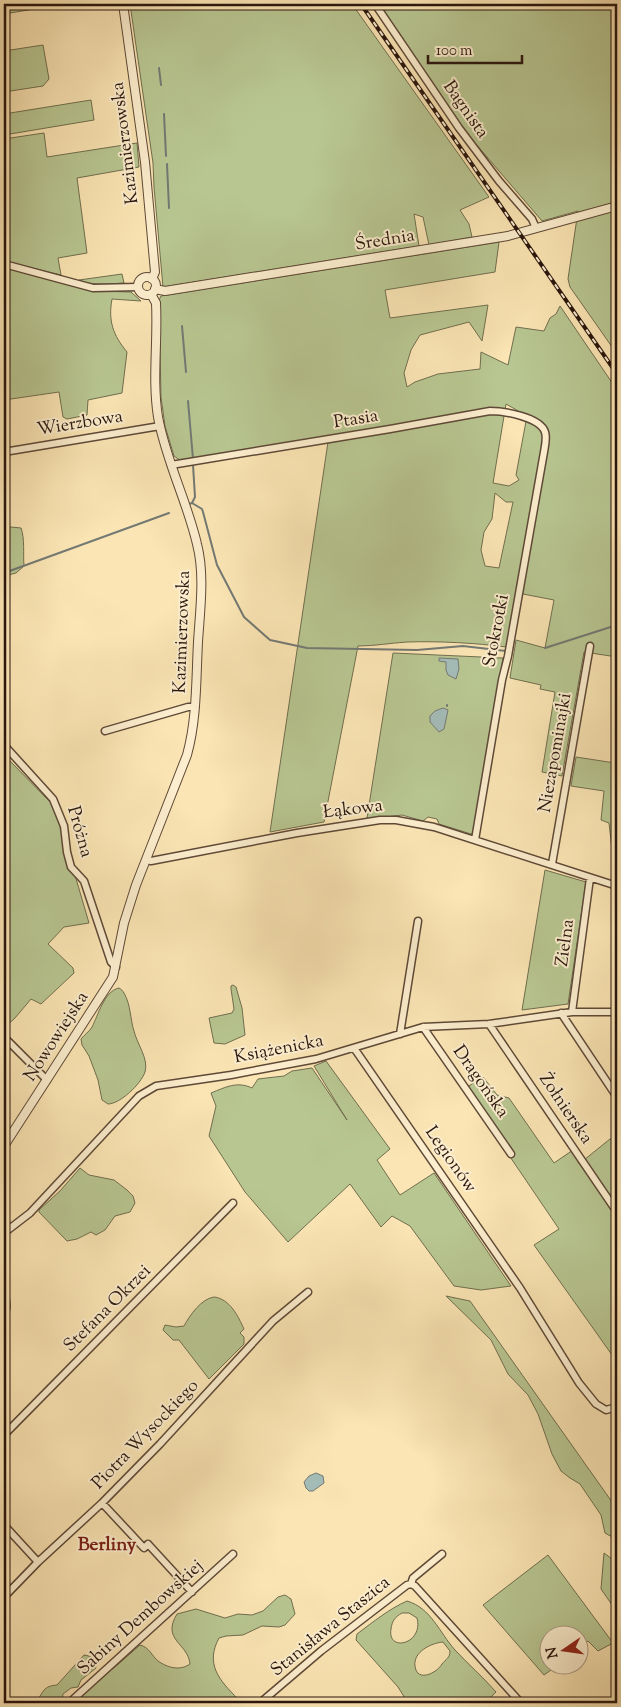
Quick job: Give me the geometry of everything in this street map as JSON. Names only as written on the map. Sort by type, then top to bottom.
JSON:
[{"type":"street","name":"Kazimierzowska","points":[[123,4],[146,167],[155,272],[152,279]]},
{"type":"street","name":"Bagnista","points":[[375,4],[470,143],[532,220],[536,228]]},
{"type":"street","name":"Średnia","points":[[153,291],[165,291],[508,236],[617,206]]},
{"type":"street","points":[[4,264],[89,287],[138,286]]},
{"type":"street","points":[[142,278],[152,279],[155,283],[153,291],[143,294],[138,286],[142,278]]},
{"type":"street","name":"Kazimierzowska","points":[[116,967],[128,910],[186,755],[193,730],[195,707],[201,565],[197,544],[160,426],[156,390],[156,303],[153,291]]},
{"type":"street","name":"Ptasia","points":[[171,465],[490,411],[503,411],[520,416],[538,424],[543,429]]},
{"type":"street","name":"Wierzbowa","points":[[4,452],[160,426]]},
{"type":"street","name":"Stokrotki","points":[[475,840],[544,452],[546,437],[543,429]]},
{"type":"street","name":"Niezapominajki","points":[[552,864],[590,646]]},
{"type":"street","points":[[105,731],[188,707],[195,707]]},
{"type":"street","name":"Próżna","points":[[4,745],[53,799],[64,826],[71,867],[84,881],[110,962],[116,967]]},
{"type":"street","name":"Łąkowa","points":[[146,860],[151,861],[297,833],[380,820],[396,820],[434,827],[617,886]]},
{"type":"street","name":"Zielna","points":[[572,1012],[590,878]]},
{"type":"street","points":[[400,1034],[418,921]]},
{"type":"street","name":"Nowowiejska","points":[[4,1146],[106,990],[116,967]]},
{"type":"street","name":"Książenicka","points":[[4,1233],[30,1213],[94,1142],[139,1096],[156,1086],[231,1075],[316,1059],[423,1027],[489,1024],[572,1012],[617,1012]]},
{"type":"street","points":[[561,1014],[617,1097]]},
{"type":"street","name":"Żołnierska","points":[[489,1024],[617,1212]]},
{"type":"street","name":"Dragońska","points":[[423,1027],[511,1154]]},
{"type":"street","points":[[4,1037],[47,1080]]},
{"type":"street","name":"Legionów","points":[[354,1048],[520,1288],[579,1383],[596,1404],[606,1410],[617,1407]]},
{"type":"street","name":"Stefana Okrzei","points":[[4,1435],[233,1203]]},
{"type":"street","name":"Piotra Wysockiego","points":[[4,1597],[38,1562],[102,1503],[160,1444],[273,1321],[308,1292]]},
{"type":"street","points":[[102,1503],[144,1548],[148,1544],[192,1592]]},
{"type":"street","points":[[4,1525],[38,1562]]},
{"type":"street","name":"Sabiny Dembowskiej","points":[[70,1703],[234,1554]]},
{"type":"street","points":[[412,1584],[413,1578],[442,1554]]},
{"type":"street","name":"Stanisława Staszica","points":[[260,1703],[321,1652],[407,1585],[412,1584],[416,1586],[521,1703]]},
{"type":"green space","points":[[4,4],[46,4],[46,7],[4,14]]},
{"type":"green space","points":[[130,4],[352,4],[489,197],[460,210],[469,224],[472,237],[429,245],[423,217],[414,214],[419,246],[163,287],[153,163]]},
{"type":"green space","points":[[377,4],[617,4],[617,354],[570,287],[568,279],[578,211],[542,221],[469,136]]},
{"type":"green space","points":[[43,45],[49,79],[43,86],[4,92],[4,51]]},
{"type":"green space","points":[[91,100],[94,120],[4,135],[4,114]]},
{"type":"green space","points":[[44,133],[47,157],[137,143],[139,167],[77,178],[87,253],[58,258],[61,275],[4,261],[4,139]]},
{"type":"green space","points":[[499,242],[495,272],[385,290],[390,318],[488,305],[482,341],[469,322],[420,335],[411,350],[404,373],[407,387],[415,382],[438,374],[480,369],[481,352],[508,365],[516,327],[544,331],[550,318],[556,314],[560,306],[617,390],[617,657],[584,652],[562,776],[542,772],[555,692],[540,689],[541,685],[510,678],[516,640],[545,648],[554,600],[517,594],[507,647],[470,643],[432,642],[358,646],[324,822],[270,832],[328,442],[181,461],[174,456],[165,426],[161,397],[159,300],[161,296]],"holes":[[[506,404],[527,416],[516,475],[519,480],[509,486],[493,483]],[[495,493],[506,502],[513,502],[499,568],[485,566],[481,550],[484,532],[492,519]]]},
{"type":"green space","points":[[4,266],[91,291],[131,292],[141,301],[112,299],[111,321],[118,340],[127,352],[122,393],[88,400],[87,415],[67,419],[63,417],[59,392],[4,400]]},
{"type":"green space","points":[[122,274],[124,283],[95,284],[79,280]]},
{"type":"green space","points":[[11,527],[21,528],[24,566],[16,573],[4,576],[4,530]]},
{"type":"green space","points":[[393,653],[503,658],[474,833],[471,834],[439,824],[437,819],[428,817],[423,821],[402,815],[367,818]]},
{"type":"green space","points":[[617,749],[617,862],[613,858],[609,823],[601,820],[604,791],[571,786],[576,757],[615,763]]},
{"type":"green space","points":[[10,761],[55,807],[89,923],[64,927],[48,944],[73,968],[74,973],[41,1004],[31,999],[4,1028],[4,762]]},
{"type":"green space","points":[[545,870],[586,882],[568,1004],[522,1010]]},
{"type":"green space","points":[[231,986],[236,987],[242,1008],[245,1035],[225,1044],[214,1043],[209,1018],[232,1013],[234,1009]]},
{"type":"green space","points":[[119,988],[124,993],[128,1002],[135,1036],[146,1067],[143,1077],[130,1093],[118,1101],[108,1104],[102,1100],[98,1080],[81,1039],[92,1027],[105,999],[114,990]]},
{"type":"green space","points":[[326,1061],[390,1149],[377,1160],[400,1195],[434,1173],[511,1286],[481,1290],[454,1286],[410,1226],[392,1216],[381,1227],[350,1184],[288,1242],[245,1192],[209,1136],[216,1106],[211,1093],[236,1085],[252,1088],[258,1079],[284,1076],[292,1071],[312,1068],[347,1120],[314,1066]]},
{"type":"green space","points":[[483,1077],[497,1095],[509,1098],[554,1163],[573,1150],[579,1164],[610,1139],[617,1137],[617,1362],[534,1245],[559,1229],[464,1089]]},
{"type":"green space","points":[[80,1168],[89,1175],[114,1180],[133,1196],[135,1203],[130,1212],[115,1216],[105,1230],[96,1235],[91,1232],[77,1239],[67,1241],[39,1210],[60,1191]]},
{"type":"green space","points":[[4,1287],[9,1296],[10,1309],[4,1322]]},
{"type":"green space","points":[[446,1296],[470,1301],[617,1509],[617,1549],[614,1538],[605,1533],[601,1515],[580,1484],[561,1471],[552,1454],[538,1414],[528,1395],[508,1374],[491,1340]]},
{"type":"green space","points":[[214,1297],[225,1301],[236,1314],[244,1329],[240,1333],[244,1337],[244,1344],[209,1379],[179,1340],[173,1340],[163,1330],[165,1325],[184,1326],[200,1304]]},
{"type":"green space","points":[[604,1553],[612,1559],[617,1554],[617,1612],[601,1589]]},
{"type":"green space","points":[[548,1555],[613,1643],[598,1651],[588,1641],[588,1624],[538,1624],[538,1668],[483,1605]]},
{"type":"green space","points":[[285,1595],[291,1599],[295,1614],[285,1625],[279,1627],[262,1626],[243,1635],[219,1638],[215,1647],[213,1656],[216,1671],[225,1685],[238,1699],[238,1703],[73,1703],[88,1686],[115,1667],[140,1645],[146,1648],[158,1661],[166,1665],[178,1668],[190,1664],[185,1651],[177,1641],[172,1630],[177,1614],[196,1609],[225,1618],[238,1614],[252,1615],[263,1611],[278,1597]]},
{"type":"green space","points":[[407,1601],[415,1604],[429,1615],[455,1650],[496,1692],[487,1701],[477,1702],[469,1698],[452,1700],[445,1703],[408,1703],[398,1687],[356,1640],[357,1634]],"holes":[[[402,1613],[409,1613],[417,1618],[418,1627],[411,1639],[399,1643],[394,1641],[391,1636],[391,1629],[394,1620]],[[443,1642],[450,1651],[449,1657],[436,1671],[427,1675],[419,1674],[415,1666],[417,1656],[428,1646]]]},
{"type":"green space","points":[[84,1655],[93,1659],[96,1668],[81,1680],[78,1687],[71,1688],[63,1694],[62,1700],[58,1703],[42,1703],[39,1698],[44,1690],[50,1686],[57,1685]]},
{"type":"water","points":[[439,658],[458,659],[459,669],[456,679],[448,675],[446,662],[439,661]]},
{"type":"water","points":[[443,708],[448,710],[444,729],[439,732],[430,722],[430,716],[435,711]]},
{"type":"water","points":[[316,1473],[323,1476],[324,1483],[313,1491],[309,1491],[304,1482],[309,1476]]},
{"type":"waterway","points":[[159,68],[161,85]]},
{"type":"waterway","points":[[164,114],[166,156]]},
{"type":"waterway","points":[[167,164],[169,208]]},
{"type":"waterway","points":[[182,326],[186,372]]},
{"type":"waterway","points":[[188,401],[193,459]]},
{"type":"waterway","points":[[192,503],[195,497],[193,465]]},
{"type":"waterway","points":[[189,504],[192,503],[202,509],[217,565],[244,617],[270,640],[307,648],[417,650],[463,646],[506,651]]},
{"type":"waterway","points":[[4,573],[169,513]]},
{"type":"waterway","points":[[545,648],[617,625]]},
{"type":"railway","points":[[361,4],[617,374]]},
{"type":"district","name":"Berliny","points":[[107,1545]]}]
